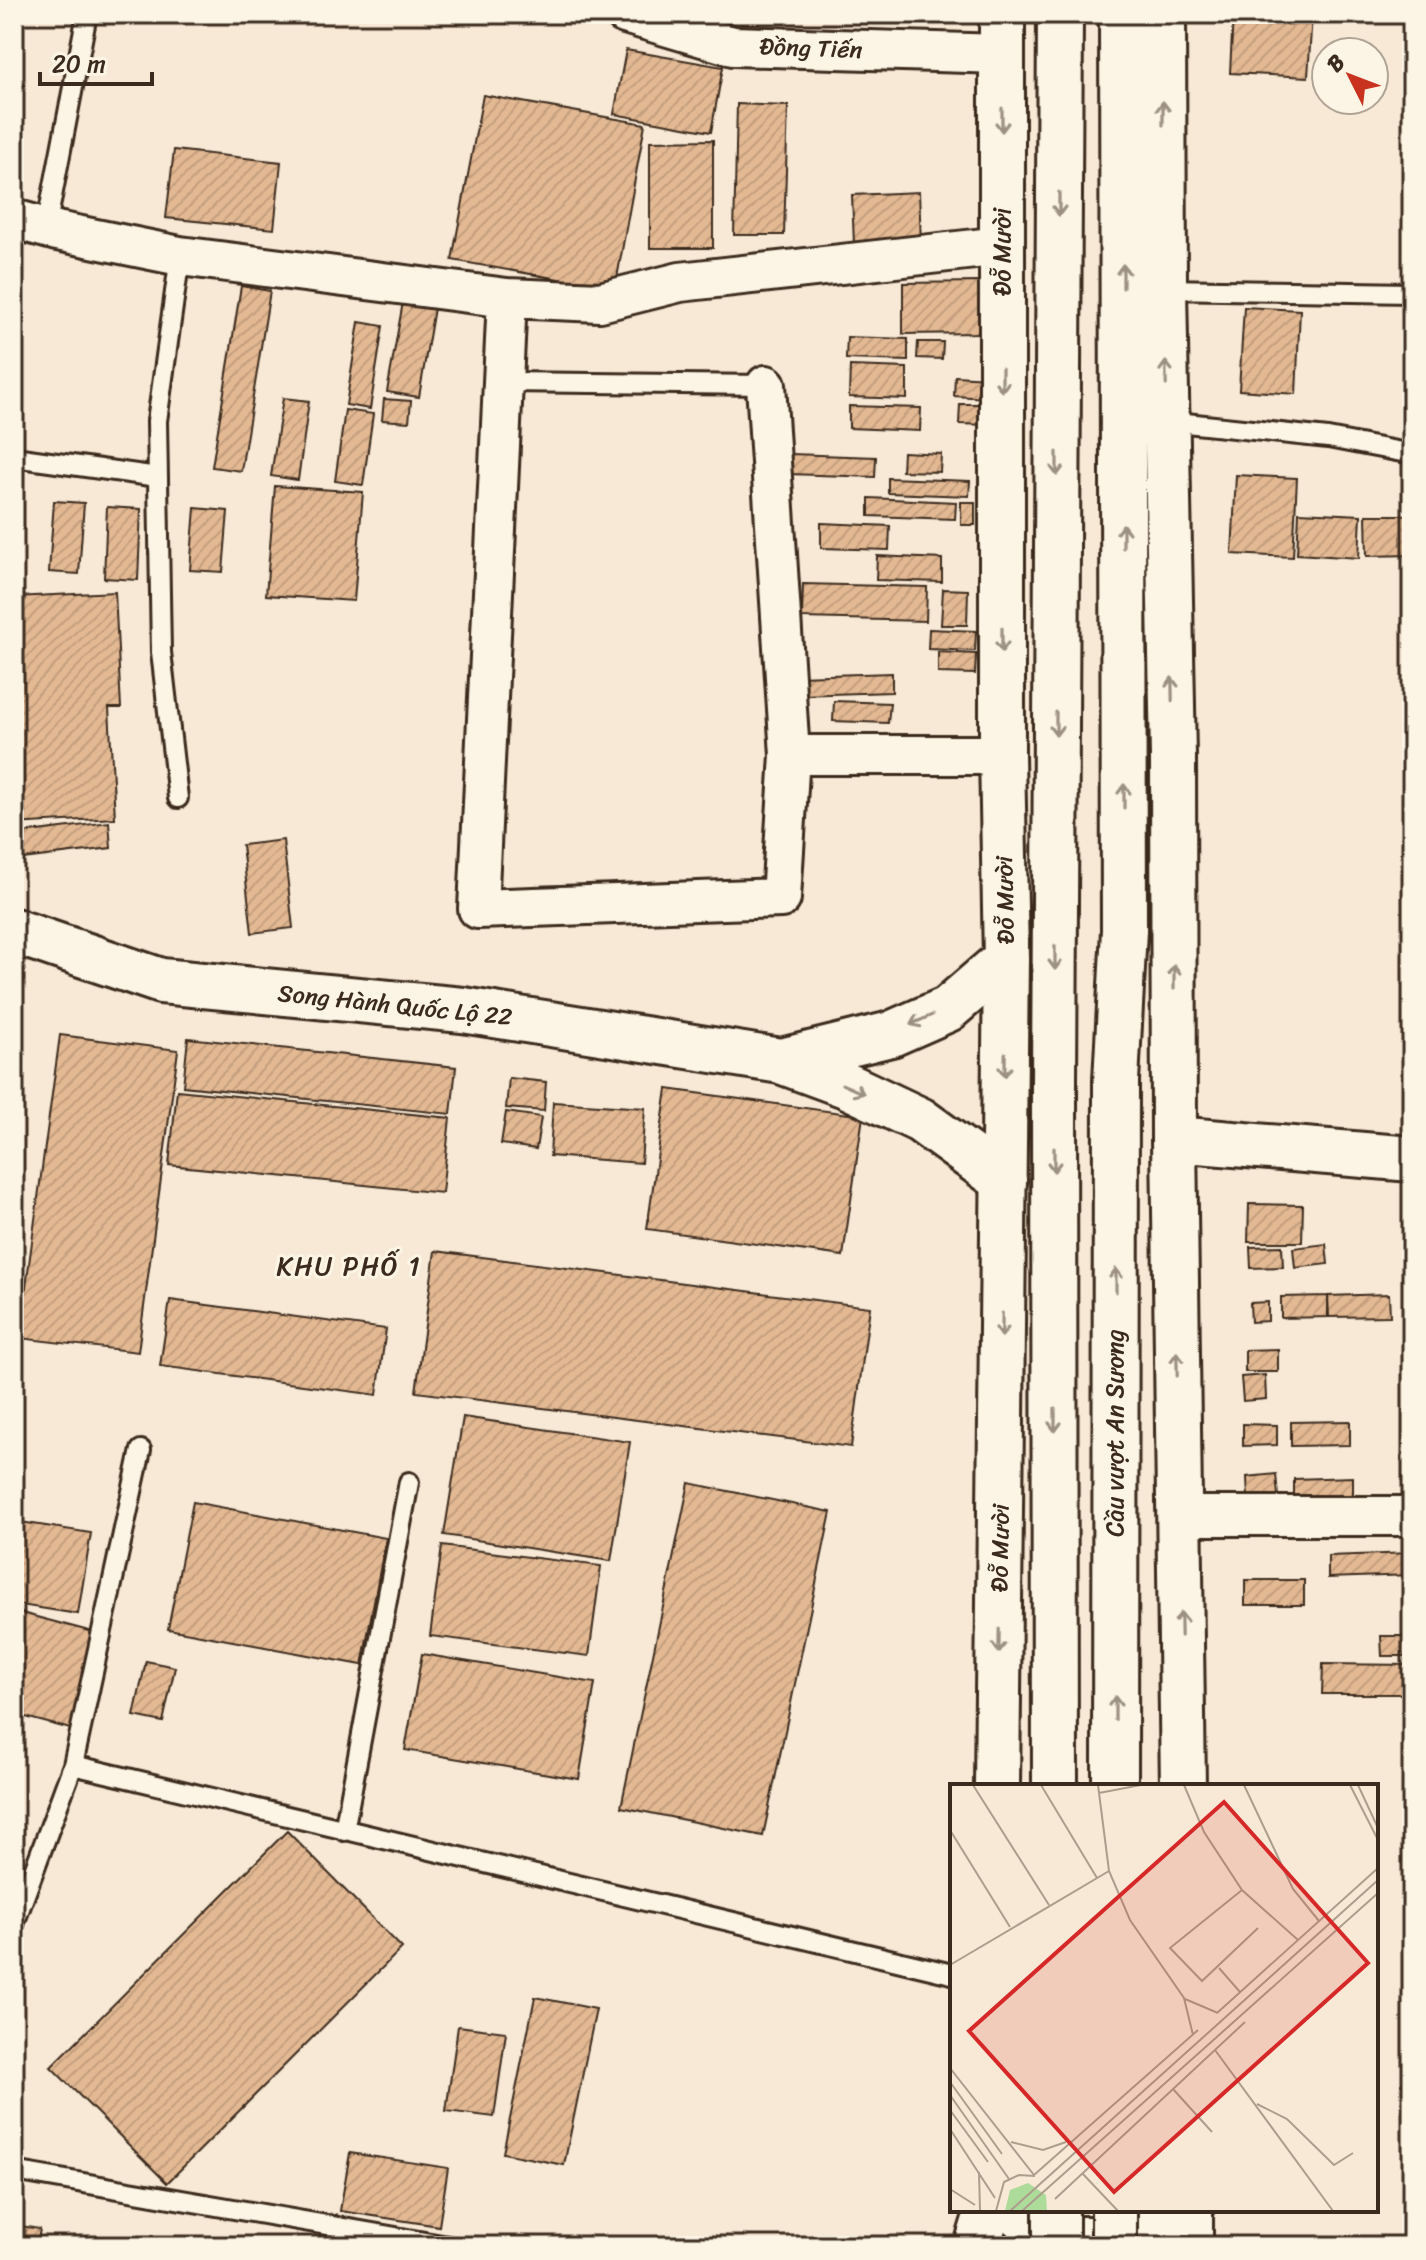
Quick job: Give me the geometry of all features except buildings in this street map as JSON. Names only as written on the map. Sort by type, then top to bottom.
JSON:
[{"type":"main road","name":"Đỗ Mười","points":[[1054,1082],[1060,14]]},
{"type":"main road","points":[[1122,14],[1124,930],[1174,1139]]},
{"type":"main road","points":[[1163,14],[1183,1784]]},
{"type":"main road","name":"Đỗ Mười","points":[[997,1784],[1006,959],[1002,755],[1002,34]]},
{"type":"main road","points":[[1124,930],[1173,757]]},
{"type":"main road","points":[[781,1061],[891,1034],[948,1009],[1006,959],[1055,852]]},
{"type":"main road","name":"Cầu vượt An Sương","points":[[1115,1784],[1116,1081],[1124,930]]},
{"type":"main road","name":"Song Hành Quốc Lộ 22","points":[[14,931],[161,981],[463,1010],[781,1061]]},
{"type":"main road","points":[[1006,959],[1054,1082],[1055,1784]]},
{"type":"main road","points":[[781,1061],[846,1085],[920,1120],[1004,1181]]},
{"type":"main road","points":[[1174,1139],[1412,1159]]},
{"type":"main road","points":[[977,2246],[989,2212]]},
{"type":"main road","points":[[990,2212],[993,2246]]},
{"type":"main road","points":[[1016,2212],[1027,2221],[1072,2239],[1124,2239],[1160,2212]]},
{"type":"main road","points":[[1056,2212],[1056,2246]]},
{"type":"main road","points":[[1114,2212],[1114,2246]]},
{"type":"main road","points":[[1190,2212],[1190,2246]]},
{"type":"street","name":"Đồng Tiến","points":[[625,14],[733,46],[1002,34]]},
{"type":"street","points":[[30,224],[180,256],[507,298],[600,302],[680,282],[1002,246]]},
{"type":"street","points":[[507,298],[478,909],[781,898],[790,755],[766,385]]},
{"type":"street","points":[[790,755],[1002,755]]},
{"type":"street","points":[[1179,1516],[1412,1516]]},
{"type":"lane","points":[[30,224],[87,14]]},
{"type":"lane","points":[[178,798],[161,652],[157,421],[180,256]]},
{"type":"lane","points":[[1164,289],[1412,293]]},
{"type":"lane","points":[[504,382],[766,385]]},
{"type":"lane","points":[[1167,421],[1328,438],[1412,454]]},
{"type":"lane","points":[[14,457],[158,477]]},
{"type":"lane","points":[[14,1924],[73,1765],[141,1450]]},
{"type":"lane","points":[[344,1831],[409,1482]]},
{"type":"lane","points":[[73,1765],[950,1974]]},
{"type":"lane","points":[[14,2171],[448,2246]]},
{"type":"district","name":"KHU PHỐ 1","points":[[349,1266]]}]
